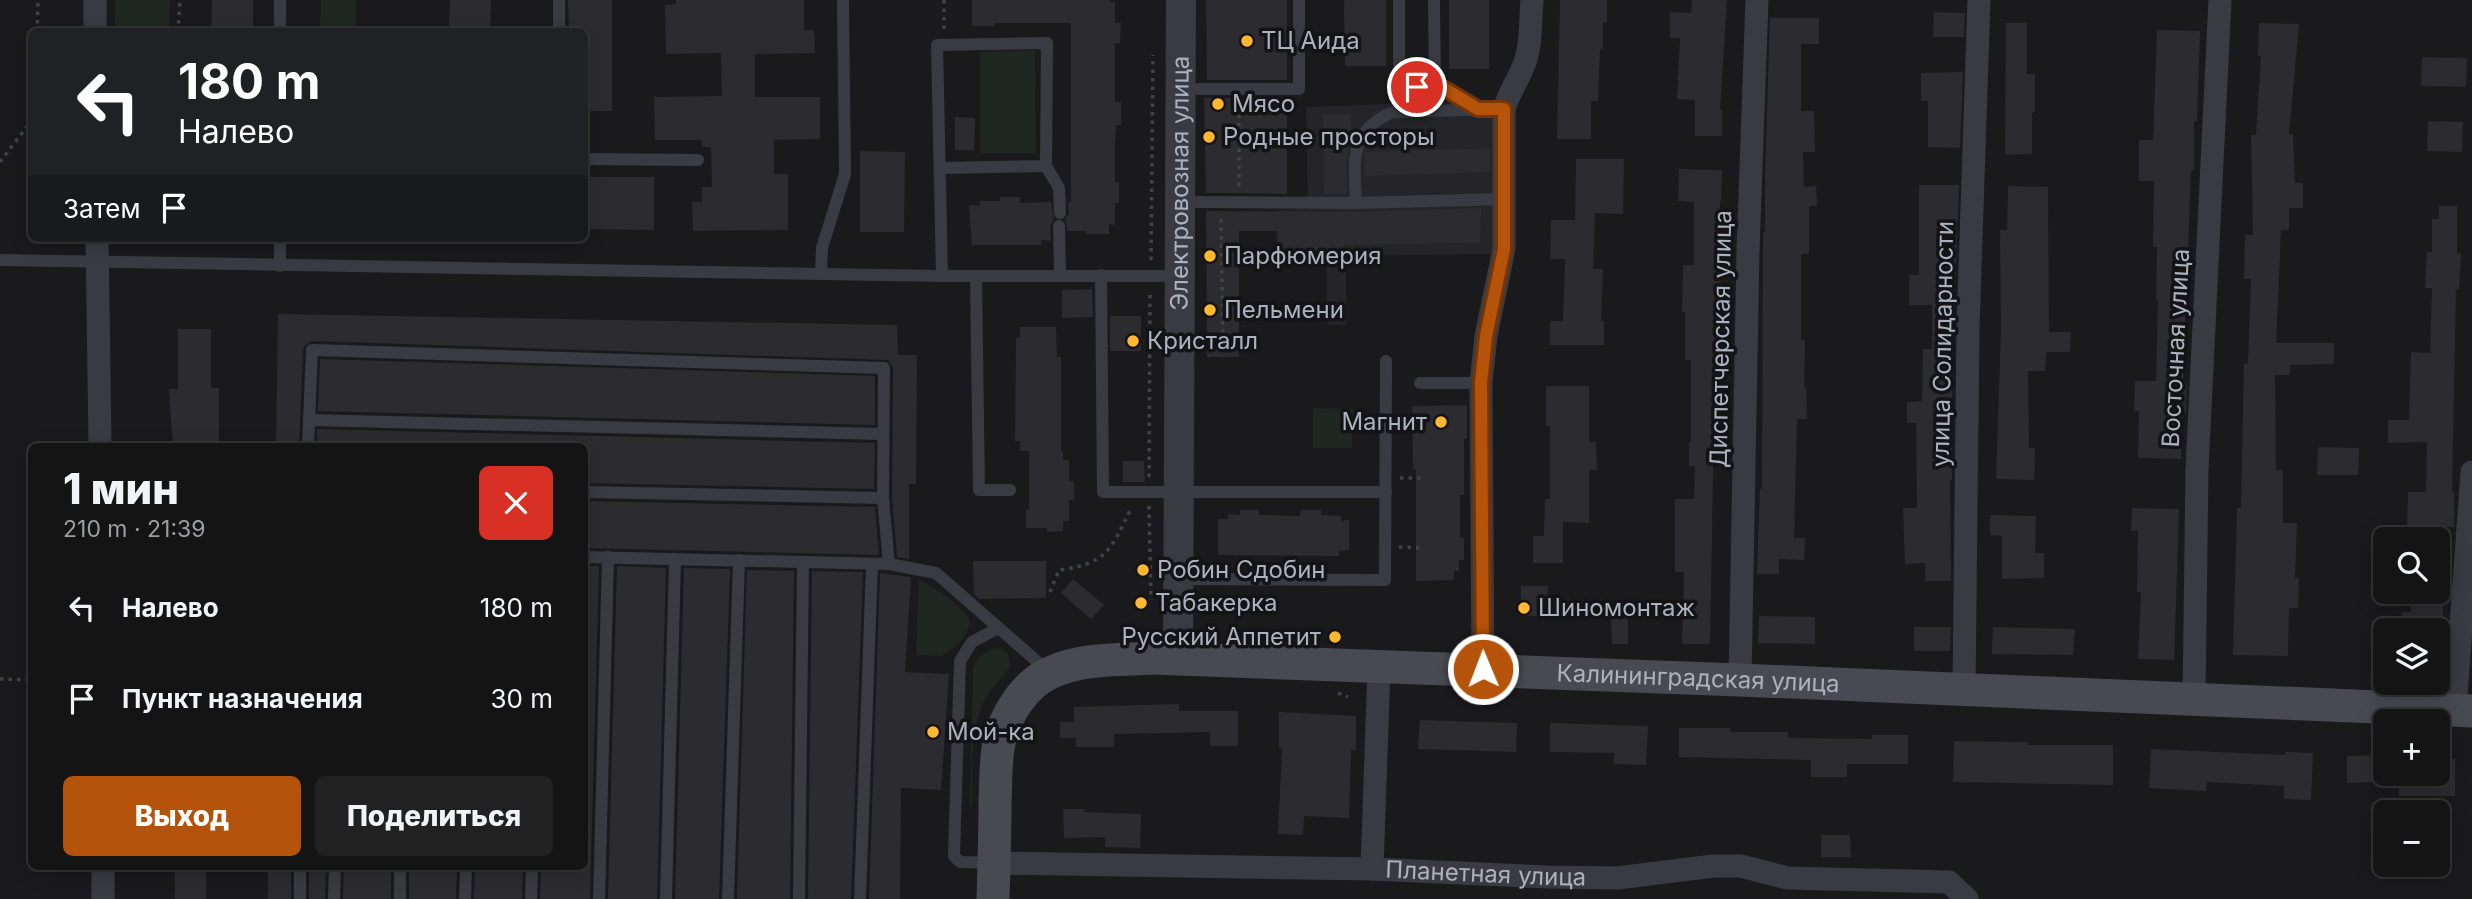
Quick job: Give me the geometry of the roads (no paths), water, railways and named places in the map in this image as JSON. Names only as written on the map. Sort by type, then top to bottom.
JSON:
[{"type":"main road","name":"Калининградская улица","points":[[994,863],[999,743],[1011,713],[1027,689],[1049,673],[1070,665],[1099,660],[1178,659],[1483,669],[2464,711]]},
{"type":"main road","points":[[993,899],[994,863]]},
{"type":"street","points":[[95,0],[95,28]]},
{"type":"street","name":"Электровозная улица","points":[[1178,659],[1181,0]]},
{"type":"street","points":[[1483,669],[1481,383],[1486,336],[1504,249],[1504,109],[1509,93],[1524,66],[1529,46],[1532,0]]},
{"type":"street","name":"Диспетчерская улица","points":[[1740,680],[1748,264],[1757,0]]},
{"type":"street","name":"улица Солидарности","points":[[1964,690],[1968,328],[1979,0]]},
{"type":"street","name":"Восточная улица","points":[[2194,699],[2197,469],[2220,0]]},
{"type":"street","points":[[97,249],[100,443]]},
{"type":"street","points":[[2464,711],[2472,472]]},
{"type":"street","points":[[1373,869],[1379,667]]},
{"type":"street","name":"Планетная улица","points":[[994,863],[1373,869],[1616,878],[1713,866],[1741,866],[1787,878],[1949,882],[1967,899]]},
{"type":"street","points":[[103,870],[103,899]]},
{"type":"lane","points":[[280,0],[280,28]]},
{"type":"lane","points":[[559,0],[559,28]]},
{"type":"lane","points":[[821,274],[822,248],[845,174],[843,0]]},
{"type":"lane","points":[[1199,89],[1299,89],[1299,0]]},
{"type":"lane","points":[[1399,0],[1399,87],[1435,86],[1453,92],[1478,109]]},
{"type":"lane","points":[[1434,0],[1435,86]]},
{"type":"lane","points":[[942,276],[937,45],[1047,43],[1046,166],[1059,188],[1060,275]]},
{"type":"lane","points":[[1356,203],[1355,150],[1358,142],[1382,116],[1393,112],[1504,109]]},
{"type":"lane","points":[[588,159],[698,160]]},
{"type":"lane","points":[[940,168],[1046,166]]},
{"type":"lane","points":[[1198,202],[1356,203],[1505,199]]},
{"type":"lane","points":[[280,242],[280,266]]},
{"type":"lane","points":[[0,260],[97,249],[280,266],[942,276],[1180,276]]},
{"type":"lane","points":[[1101,275],[1103,492],[1386,492]]},
{"type":"lane","points":[[976,276],[979,490],[1010,490]]},
{"type":"lane","points":[[308,443],[312,350],[884,368],[883,498],[889,564]]},
{"type":"lane","points":[[1178,579],[1385,580],[1386,361]]},
{"type":"lane","points":[[1420,383],[1481,383]]},
{"type":"lane","points":[[309,420],[882,434]]},
{"type":"lane","points":[[588,492],[883,498]]},
{"type":"lane","points":[[588,557],[889,564],[936,573],[1049,673]]},
{"type":"lane","points":[[599,899],[608,557]]},
{"type":"lane","points":[[666,899],[675,559]]},
{"type":"lane","points":[[728,899],[739,560]]},
{"type":"lane","points":[[799,899],[803,562]]},
{"type":"lane","points":[[860,899],[872,564]]},
{"type":"lane","points":[[994,863],[960,862],[954,856],[960,661],[972,642],[998,628]]},
{"type":"lane","points":[[300,870],[300,899]]},
{"type":"lane","points":[[334,899],[335,870]]},
{"type":"lane","points":[[400,899],[401,870]]},
{"type":"lane","points":[[465,899],[466,870]]},
{"type":"lane","points":[[531,899],[532,870]]},
{"type":"place","name":"ТЦ Аида","points":[[1247,41]]},
{"type":"place","name":"Мясо","points":[[1218,104]]},
{"type":"place","name":"Родные просторы","points":[[1209,137]]},
{"type":"place","name":"Парфюмерия","points":[[1210,256]]},
{"type":"place","name":"Пельмени","points":[[1210,310]]},
{"type":"place","name":"Кристалл","points":[[1133,341]]},
{"type":"place","name":"Магнит","points":[[1441,422]]},
{"type":"place","name":"Робин Сдобин","points":[[1143,570]]},
{"type":"place","name":"Табакерка","points":[[1141,603]]},
{"type":"place","name":"Шиномонтаж","points":[[1524,608]]},
{"type":"place","name":"Русский Аппетит","points":[[1335,637]]},
{"type":"place","name":"Мой-ка","points":[[933,732]]}]
